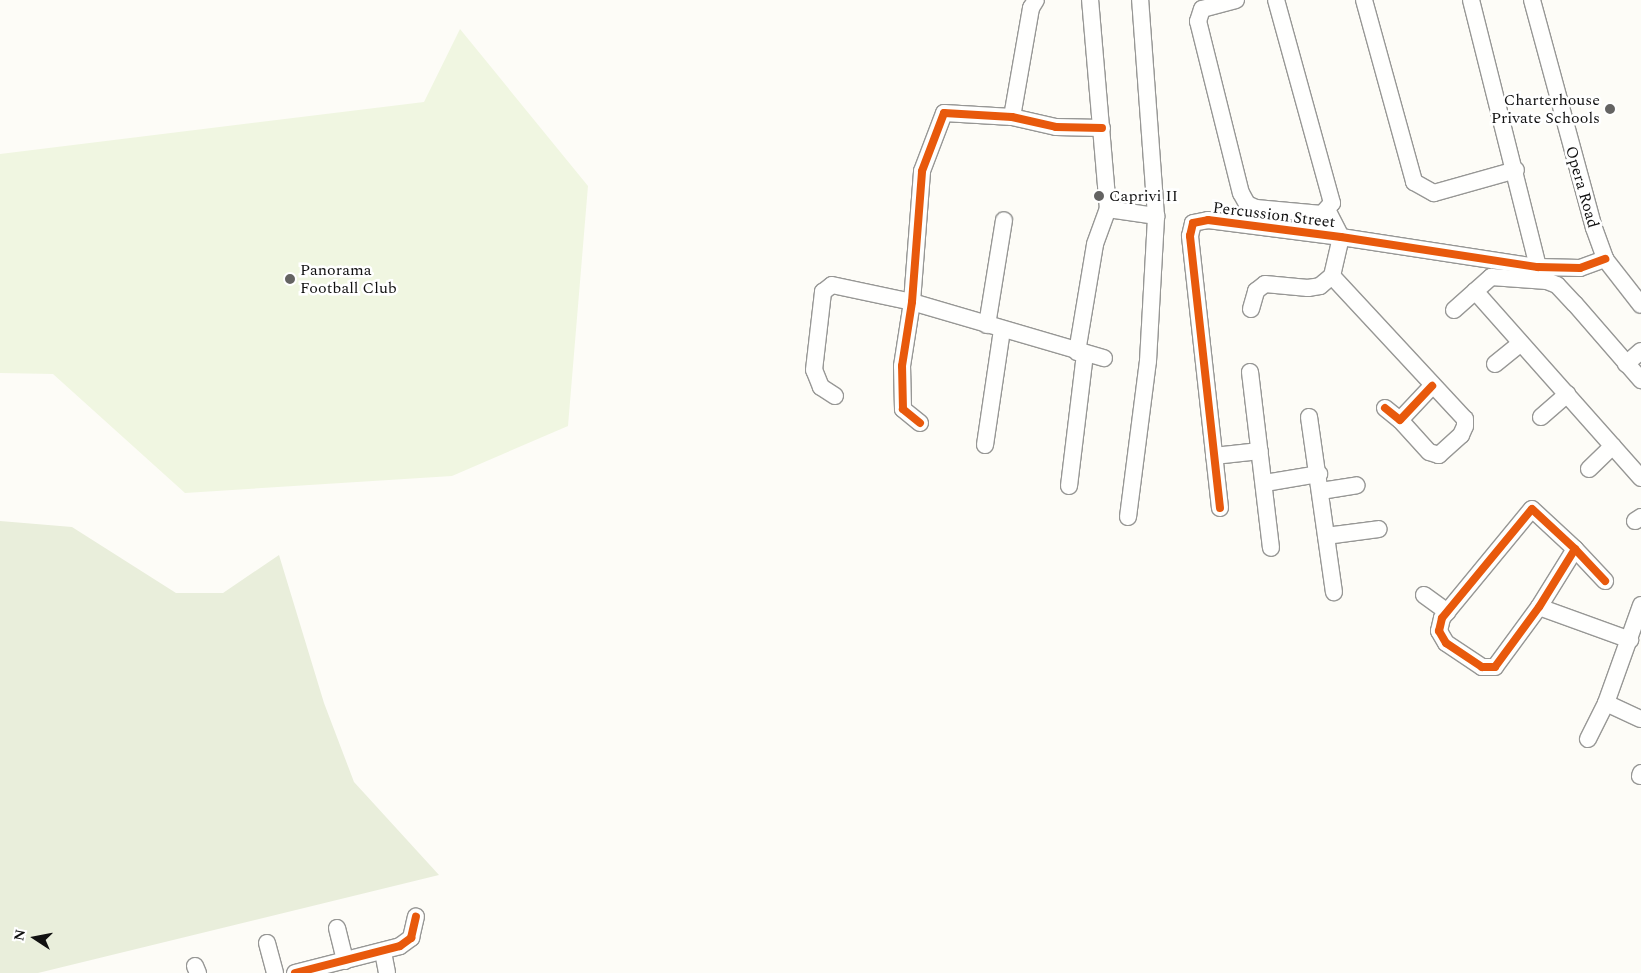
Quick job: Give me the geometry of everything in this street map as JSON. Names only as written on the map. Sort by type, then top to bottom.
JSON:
[{"type":"street","points":[[1012,117],[1031,8],[1036,0]]},
{"type":"street","points":[[1069,486],[1081,353],[1096,244],[1108,209],[1090,0]]},
{"type":"street","points":[[1128,517],[1148,361],[1156,216],[1140,0]]},
{"type":"street","points":[[1236,0],[1202,9],[1198,21],[1241,193],[1247,204],[1256,208],[1322,214],[1335,223]]},
{"type":"street","points":[[1276,0],[1332,203],[1335,223],[1332,276],[1464,419],[1461,435],[1439,455],[1429,452],[1400,420],[1385,408]]},
{"type":"street","points":[[1364,0],[1414,182],[1434,193],[1516,170]]},
{"type":"street","points":[[1471,0],[1516,170],[1538,267]]},
{"type":"street","name":"Opera Road","points":[[1532,0],[1584,198],[1605,259],[1641,305]]},
{"type":"street","points":[[920,422],[904,409],[900,396],[912,302],[922,171],[940,120],[952,111],[1012,117],[1056,126],[1102,128]]},
{"type":"street","points":[[1108,209],[1156,216]]},
{"type":"street","points":[[985,445],[1004,220]]},
{"type":"street","name":"Percussion Street","points":[[1220,508],[1190,236],[1193,224],[1208,220],[1335,223],[1538,267],[1580,268],[1605,259]]},
{"type":"street","points":[[1251,309],[1256,291],[1265,284],[1308,288],[1320,286],[1332,276]]},
{"type":"street","points":[[1454,310],[1484,280],[1502,276],[1534,278],[1557,285],[1641,380]]},
{"type":"street","points":[[835,396],[821,387],[814,370],[826,287],[832,285],[912,302],[994,328],[1104,358]]},
{"type":"street","points":[[1475,290],[1641,478]]},
{"type":"street","points":[[1495,364],[1522,343]]},
{"type":"street","points":[[1626,364],[1641,351]]},
{"type":"street","points":[[1250,372],[1265,482],[1271,548]]},
{"type":"street","points":[[1400,420],[1432,386]]},
{"type":"street","points":[[1541,417],[1567,394]]},
{"type":"street","points":[[1309,417],[1320,482],[1334,592]]},
{"type":"street","points":[[1589,469],[1613,446]]},
{"type":"street","points":[[1214,456],[1260,451]]},
{"type":"street","points":[[1265,482],[1320,482],[1357,485]]},
{"type":"street","points":[[1575,549],[1540,607],[1495,667],[1488,670],[1446,643],[1439,631],[1447,612],[1532,509],[1575,549],[1605,581]]},
{"type":"street","points":[[1326,536],[1379,530]]},
{"type":"street","points":[[1424,595],[1447,612]]},
{"type":"street","points":[[1588,739],[1606,703],[1641,605]]},
{"type":"street","points":[[1540,607],[1630,640]]},
{"type":"street","points":[[1606,703],[1641,718]]},
{"type":"street","points":[[295,973],[335,966],[406,943],[416,917]]},
{"type":"street","points":[[335,966],[337,928]]},
{"type":"street","points":[[267,942],[274,973]]},
{"type":"street","points":[[383,952],[387,973]]},
{"type":"green space","name":"Panorama Football Club","points":[[460,29],[588,186],[568,426],[452,476],[185,493],[53,374],[0,373],[0,154],[424,102]]},
{"type":"green space","points":[[0,521],[72,527],[176,593],[223,593],[279,555],[324,703],[354,782],[439,875],[38,973],[0,973]]},
{"type":"cycle path","points":[[920,423],[903,409],[902,366],[912,302],[922,171],[944,113],[1012,117],[1056,127],[1102,128]]},
{"type":"cycle path","points":[[1220,508],[1190,236],[1193,223],[1208,220],[1341,237],[1538,267],[1580,268],[1605,259]]},
{"type":"cycle path","points":[[1385,408],[1400,420],[1432,386]]},
{"type":"cycle path","points":[[1575,549],[1539,607],[1495,667],[1482,667],[1446,643],[1439,631],[1442,618],[1532,509],[1575,549],[1605,581]]},
{"type":"cycle path","points":[[295,973],[400,946],[411,938],[416,917]]},
{"type":"place","name":"Charterhouse Private Schools","points":[[1610,109]]},
{"type":"place","name":"Caprivi II","points":[[1099,196]]},
{"type":"place","name":"Panorama Football Club","points":[[290,279]]}]
